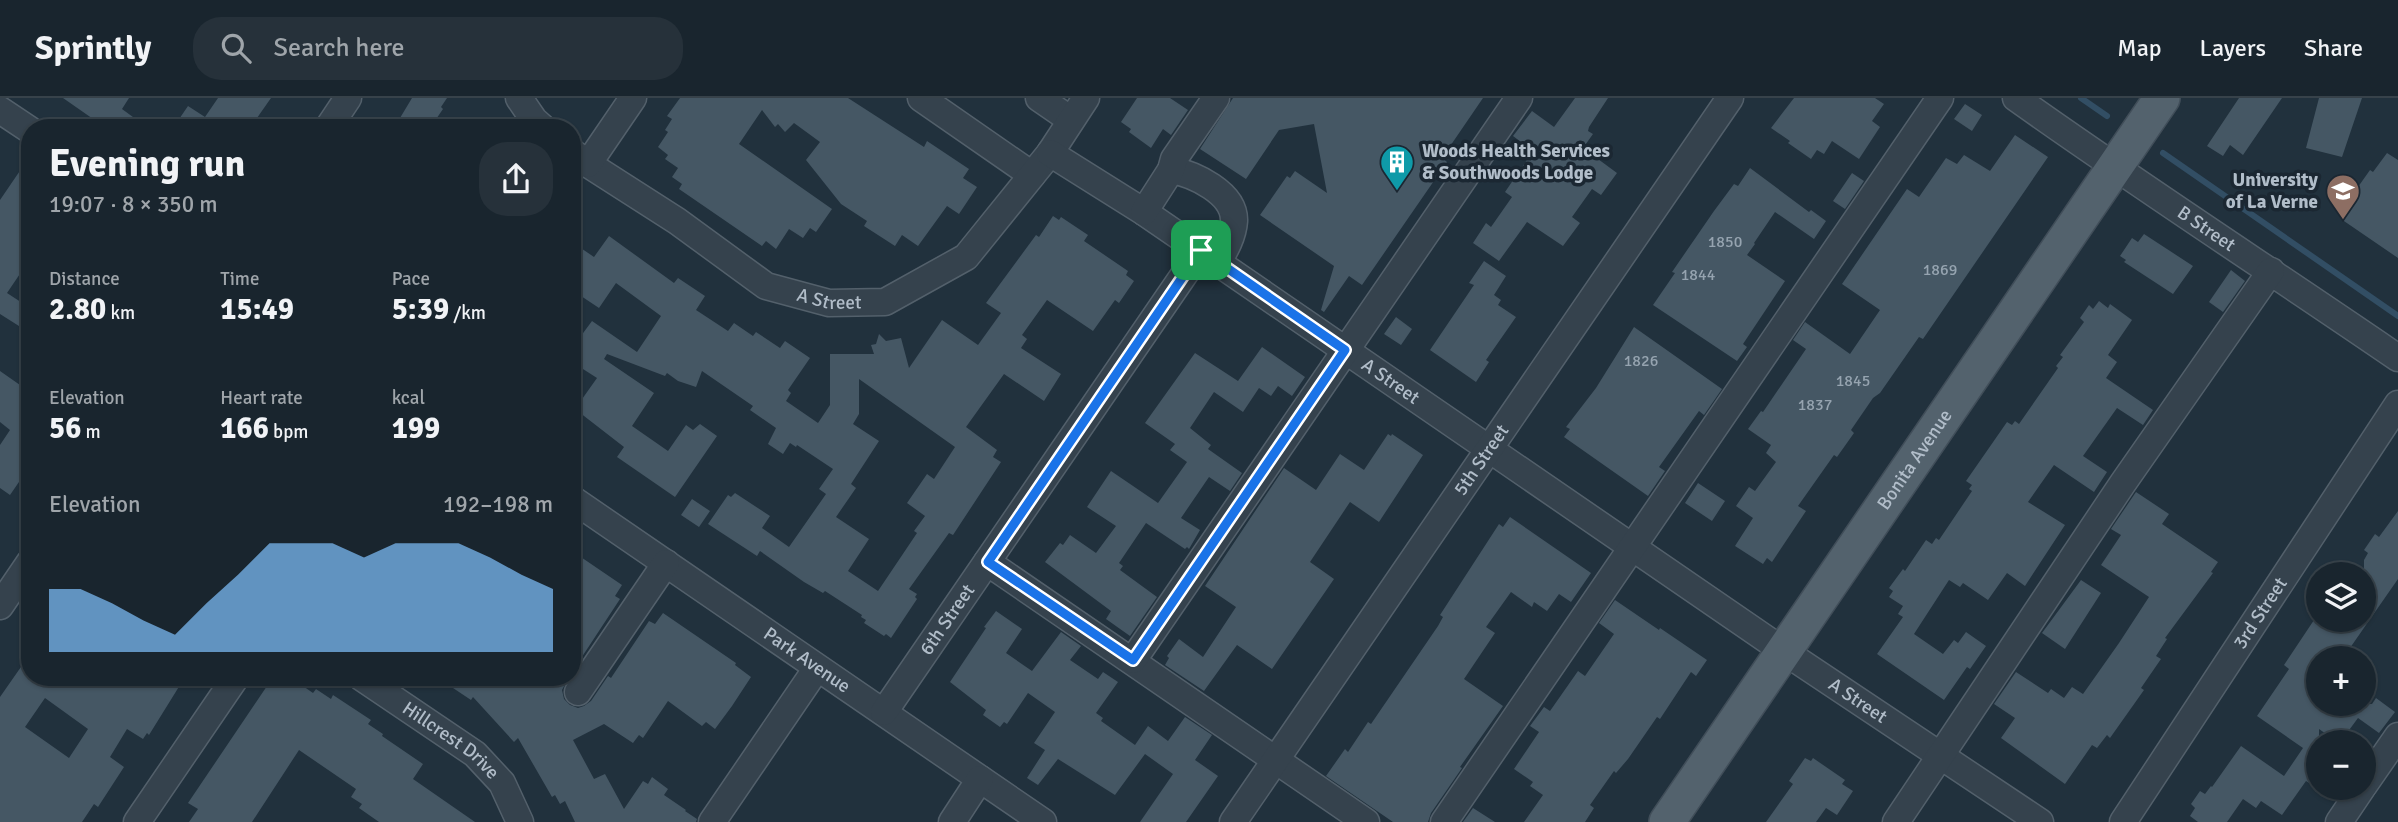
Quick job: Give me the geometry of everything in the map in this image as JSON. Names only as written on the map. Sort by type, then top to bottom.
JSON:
[{"type":"main road","name":"Bonita Avenue","points":[[1667,822],[2162,98]]},
{"type":"street","points":[[6,98],[0,108],[21,123]]},
{"type":"street","points":[[334,119],[348,98]]},
{"type":"street","points":[[519,98],[533,119]]},
{"type":"street","points":[[581,157],[634,98]]},
{"type":"street","points":[[922,98],[1032,175]]},
{"type":"street","points":[[1039,98],[1071,120]]},
{"type":"street","points":[[1050,153],[1086,98]]},
{"type":"street","points":[[1144,212],[1171,170],[1174,159],[1216,98]]},
{"type":"street","points":[[1133,660],[1519,98]]},
{"type":"street","name":"5th Street","points":[[1233,822],[1730,98]]},
{"type":"street","points":[[1444,822],[1940,98]]},
{"type":"street","name":"B Street","points":[[2016,98],[2114,168],[2398,358]]},
{"type":"street","name":"A Street","points":[[581,159],[677,221],[766,286],[829,303],[885,302],[966,257],[1050,153],[1144,212],[1785,652],[2040,822]]},
{"type":"street","name":"6th Street","points":[[884,712],[988,562],[1209,256],[1228,244],[1234,219],[1224,195],[1189,173],[1171,170]]},
{"type":"street","points":[[1896,822],[2123,483],[2271,271]]},
{"type":"street","name":"3rd Street","points":[[2123,822],[2398,404]]},
{"type":"street","name":"Park Avenue","points":[[581,505],[1043,822]]},
{"type":"street","points":[[988,562],[1366,822]]},
{"type":"street","points":[[578,692],[666,563]]},
{"type":"street","points":[[0,606],[21,575]]},
{"type":"street","points":[[712,822],[817,667]]},
{"type":"street","points":[[137,822],[230,686]]},
{"type":"street","name":"Hillcrest Drive","points":[[374,686],[475,754],[502,783],[520,822]]},
{"type":"street","points":[[2376,767],[2398,736]]},
{"type":"street","points":[[952,822],[981,779]]},
{"type":"street","points":[[2339,822],[2354,800]]},
{"type":"building","points":[[63,98],[129,98],[122,109],[136,119],[93,119]]},
{"type":"building","points":[[218,98],[271,98],[256,119],[179,119],[188,106],[205,117]]},
{"type":"building","points":[[412,98],[447,98],[436,119],[399,119]]},
{"type":"building","points":[[680,98],[848,98],[924,147],[927,141],[969,169],[963,178],[977,187],[959,214],[947,206],[918,246],[902,235],[895,246],[864,226],[867,221],[841,204],[806,160],[820,142],[794,123],[785,132],[778,124],[775,127],[762,110],[739,144],[832,209],[816,232],[810,228],[803,238],[789,229],[776,249],[766,241],[762,246],[679,189],[682,184],[672,177],[678,168],[665,159],[668,155],[658,147],[668,132],[665,130],[672,119],[667,116]]},
{"type":"building","points":[[1137,98],[1170,98],[1188,110],[1171,135],[1163,129],[1151,148],[1129,132],[1131,129],[1121,122]]},
{"type":"building","name":"Woods Health Services & Southwoods Lodge","points":[[1233,98],[1483,98],[1442,158],[1447,162],[1362,285],[1349,276],[1324,312],[1321,310],[1334,266],[1260,215],[1287,176],[1290,178],[1295,171],[1327,193],[1314,124],[1279,130],[1246,179],[1200,149]]},
{"type":"building","points":[[1575,98],[1608,98],[1589,127],[1588,131],[1593,134],[1583,148],[1617,173],[1601,195],[1592,189],[1572,217],[1580,223],[1563,246],[1527,222],[1499,261],[1473,243],[1486,223],[1491,227],[1512,197],[1505,192],[1533,151],[1513,136],[1532,111],[1554,127]]},
{"type":"building","points":[[1794,98],[1875,98],[1884,104],[1872,121],[1880,127],[1859,159],[1832,141],[1824,154],[1817,150],[1811,159],[1771,128]]},
{"type":"building","points":[[2239,98],[2282,98],[2243,155],[2230,145],[2223,156],[2207,146]]},
{"type":"building","points":[[2319,98],[2362,98],[2342,157],[2306,148]]},
{"type":"building","points":[[1965,104],[1982,115],[1972,131],[1954,119]]},
{"type":"building","points":[[2015,135],[2048,157],[1923,339],[1919,337],[1880,393],[1873,398],[1851,430],[1854,433],[1837,457],[1834,455],[1798,506],[1806,511],[1772,562],[1767,558],[1763,564],[1735,546],[1753,518],[1736,506],[1749,487],[1755,491],[1776,462],[1766,453],[1771,445],[1748,429],[1761,411],[1763,412],[1806,349],[1793,340],[1805,322],[1850,354],[1880,310],[1842,284],[1907,189],[1919,197],[1946,158],[1957,164],[1964,155],[1990,171]]},
{"type":"building","points":[[2387,153],[2398,160],[2398,258],[2341,219],[2356,197],[2353,194],[2370,170],[2373,172]]},
{"type":"building","points":[[1750,168],[1809,212],[1811,210],[1826,221],[1814,239],[1775,212],[1754,243],[1747,255],[1785,281],[1743,344],[1747,347],[1737,361],[1653,305],[1714,211],[1734,184],[1738,186]]},
{"type":"building","points":[[21,169],[21,272],[7,293],[21,302],[21,327],[0,314],[0,200]]},
{"type":"building","points":[[1852,173],[1864,181],[1845,209],[1833,201]]},
{"type":"building","points":[[1053,216],[1059,220],[1061,217],[1088,235],[1084,241],[1128,271],[1126,275],[1134,281],[1119,303],[1115,300],[1093,331],[1047,300],[1022,335],[1027,339],[1021,348],[1061,374],[1044,401],[1004,374],[966,427],[997,450],[993,457],[1001,462],[953,535],[949,533],[909,589],[917,594],[917,599],[891,638],[864,623],[866,620],[862,615],[825,591],[823,593],[804,582],[760,551],[757,556],[708,524],[728,495],[731,497],[735,493],[770,516],[762,528],[789,547],[826,494],[819,489],[833,469],[797,445],[796,447],[790,443],[783,454],[768,444],[776,428],[750,410],[753,406],[702,371],[696,387],[678,381],[667,373],[665,376],[607,354],[604,359],[654,393],[632,426],[668,451],[686,425],[693,430],[700,424],[717,436],[675,497],[617,457],[624,447],[581,414],[581,401],[597,378],[581,368],[581,336],[592,321],[637,352],[661,316],[616,283],[599,308],[581,296],[581,248],[594,257],[609,236],[674,283],[678,278],[705,296],[696,310],[728,331],[734,323],[753,336],[756,332],[780,348],[785,341],[810,358],[788,390],[791,393],[786,401],[818,423],[830,405],[830,354],[874,354],[871,345],[876,344],[879,334],[886,341],[901,338],[909,368],[942,320],[978,345],[1001,313],[986,303],[1036,235],[1039,237]],"holes":[[[859,379],[955,447],[934,479],[927,474],[907,503],[925,516],[914,531],[917,533],[878,591],[848,571],[869,539],[836,517],[856,488],[851,484],[879,441],[853,424],[859,414]]]},
{"type":"building","points":[[2144,234],[2193,266],[2173,294],[2124,262],[2126,260],[2120,256],[2132,238],[2138,242]]},
{"type":"building","points":[[1484,261],[1506,276],[1494,295],[1501,300],[1498,305],[1516,317],[1486,360],[1489,362],[1476,382],[1430,350],[1474,285],[1469,283]]},
{"type":"building","points":[[2231,270],[2245,281],[2223,312],[2209,302]]},
{"type":"building","points":[[2099,301],[2108,308],[2110,304],[2132,320],[2108,355],[2117,362],[2106,378],[2153,410],[2143,425],[2117,408],[2083,456],[2107,472],[2094,492],[2054,465],[2028,502],[2065,525],[2025,586],[2007,573],[1988,600],[1963,583],[1960,587],[1949,580],[1914,634],[1943,654],[1954,640],[1958,643],[1966,632],[1986,646],[1970,669],[1967,667],[1944,700],[1877,654],[1903,617],[1898,614],[1903,606],[1889,597],[1893,591],[1889,588],[1903,569],[1905,571],[1926,540],[1932,544],[1936,538],[1939,540],[1972,491],[1969,489],[1972,485],[1966,481],[2007,422],[2012,425],[2015,421],[2019,424],[2058,368],[2056,366],[2063,357],[2060,355],[2084,322],[2080,318],[2089,305],[2093,309]]},
{"type":"building","points":[[1396,317],[1412,329],[1401,345],[1384,334]]},
{"type":"building","points":[[1634,327],[1722,389],[1704,415],[1699,411],[1659,467],[1665,471],[1648,496],[1564,437],[1570,429],[1566,427],[1596,388]]},
{"type":"building","points":[[1262,347],[1305,377],[1292,396],[1278,386],[1271,396],[1259,388],[1243,412],[1214,392],[1190,428],[1211,445],[1208,449],[1242,473],[1230,491],[1209,477],[1181,518],[1200,530],[1189,549],[1146,523],[1119,563],[1123,566],[1120,570],[1157,597],[1130,636],[1106,619],[1111,611],[1045,562],[1070,535],[1096,553],[1116,526],[1087,507],[1111,471],[1158,503],[1187,462],[1170,450],[1175,444],[1145,423],[1195,353],[1238,381]]},
{"type":"building","points":[[0,371],[21,386],[21,479],[10,495],[0,488],[0,445],[10,430],[0,422]]},
{"type":"building","points":[[1388,434],[1423,455],[1379,522],[1350,502],[1310,562],[1334,579],[1272,669],[1237,645],[1204,691],[1165,665],[1169,658],[1167,656],[1179,639],[1203,657],[1236,607],[1205,586],[1284,468],[1316,490],[1340,454],[1364,470]]},
{"type":"building","points":[[1698,483],[1725,501],[1712,521],[1685,503]]},
{"type":"building","points":[[2136,492],[2169,514],[2162,524],[2218,562],[2211,572],[2213,573],[2165,638],[2167,639],[2156,656],[2161,659],[2141,688],[2144,690],[2110,738],[2107,735],[2097,748],[2092,745],[2065,784],[2001,738],[2015,718],[1994,704],[2016,672],[2048,693],[2051,689],[2064,698],[2072,687],[2083,694],[2119,643],[2149,597],[2101,565],[2121,535],[2111,529]]},
{"type":"building","points":[[692,499],[710,511],[699,527],[681,515]]},
{"type":"building","points":[[2398,511],[2398,579],[2376,611],[2376,562],[2364,562],[2368,553],[2364,550],[2375,534],[2379,537]]},
{"type":"building","points":[[1510,517],[1591,573],[1571,602],[1559,594],[1547,611],[1534,602],[1532,607],[1511,592],[1486,627],[1495,633],[1464,679],[1503,706],[1460,767],[1462,768],[1431,813],[1428,822],[1393,822],[1326,776],[1345,749],[1348,752],[1368,722],[1371,724],[1438,626],[1443,617],[1440,615],[1499,524],[1503,527]]},
{"type":"building","points":[[581,557],[622,585],[615,596],[620,599],[581,658]]},
{"type":"building","points":[[2081,580],[2101,593],[2065,649],[2042,633]]},
{"type":"building","points":[[1615,600],[1707,660],[1696,676],[1691,672],[1660,719],[1657,717],[1628,759],[1616,773],[1614,771],[1590,805],[1594,808],[1585,822],[1524,822],[1543,795],[1530,786],[1533,782],[1514,769],[1539,732],[1530,726],[1544,707],[1550,711],[1578,671],[1585,676],[1614,634],[1599,623]]},
{"type":"building","points":[[996,611],[1022,629],[1006,653],[1032,671],[1061,632],[1081,646],[1070,660],[1098,679],[1103,672],[1118,682],[1096,713],[1103,718],[1101,721],[1135,745],[1148,726],[1168,741],[1185,717],[1212,735],[1195,760],[1218,776],[1186,822],[1140,822],[1173,774],[1145,754],[1115,795],[1058,759],[1038,785],[1027,778],[1045,750],[1034,743],[1055,712],[1028,693],[1007,724],[1004,722],[1000,727],[983,715],[986,710],[950,682]]},
{"type":"building","points":[[663,613],[736,663],[735,665],[751,677],[732,706],[715,729],[706,722],[702,726],[668,701],[643,738],[639,735],[633,743],[604,724],[573,740],[594,779],[605,774],[624,809],[643,781],[648,784],[652,777],[668,789],[664,795],[697,819],[696,822],[575,822],[565,801],[560,804],[555,795],[552,797],[518,738],[514,742],[473,697],[471,700],[453,688],[564,686],[562,690],[564,699],[578,708],[591,701],[608,676],[611,678],[649,621],[655,624]]},
{"type":"building","points":[[2306,632],[2361,632],[2351,646],[2306,646],[2306,716],[2376,716],[2376,698],[2395,712],[2379,733],[2358,718],[2349,730],[2306,730],[2306,781],[2282,815],[2261,801],[2256,808],[2243,799],[2227,822],[2198,822],[2190,816],[2195,808],[2191,804],[2200,791],[2205,794],[2212,787],[2241,746],[2284,776],[2303,748],[2257,716],[2289,669],[2284,665]]},
{"type":"building","points":[[21,667],[21,686],[179,686],[149,735],[147,733],[143,739],[127,729],[110,757],[124,767],[98,807],[94,804],[82,822],[0,822],[0,697]],"holes":[[[45,698],[88,729],[69,758],[25,727]]]},
{"type":"building","points":[[267,686],[303,686],[313,693],[316,689],[331,699],[333,695],[371,720],[368,724],[383,734],[382,736],[423,764],[413,779],[475,822],[379,822],[359,808],[362,804],[351,797],[356,789],[299,750],[252,822],[189,822],[198,809],[188,803]]},
{"type":"building","points":[[1805,758],[1811,761],[1813,758],[1845,780],[1842,784],[1853,791],[1837,815],[1826,808],[1816,822],[1766,822],[1793,784],[1789,781]]},
{"type":"building","points":[[1473,808],[1495,822],[1463,822]]},
{"type":"waterway","points":[[2081,98],[2107,116]]},
{"type":"waterway","points":[[2163,153],[2398,316]]},
{"type":"place","name":"Woods Health Services & Southwoods Lodge","points":[[1397,192]]},
{"type":"place","name":"University of La Verne","points":[[2343,221]]},
{"type":"route","points":[[1201,250],[1345,350],[1133,660],[988,562],[1201,250]]}]
